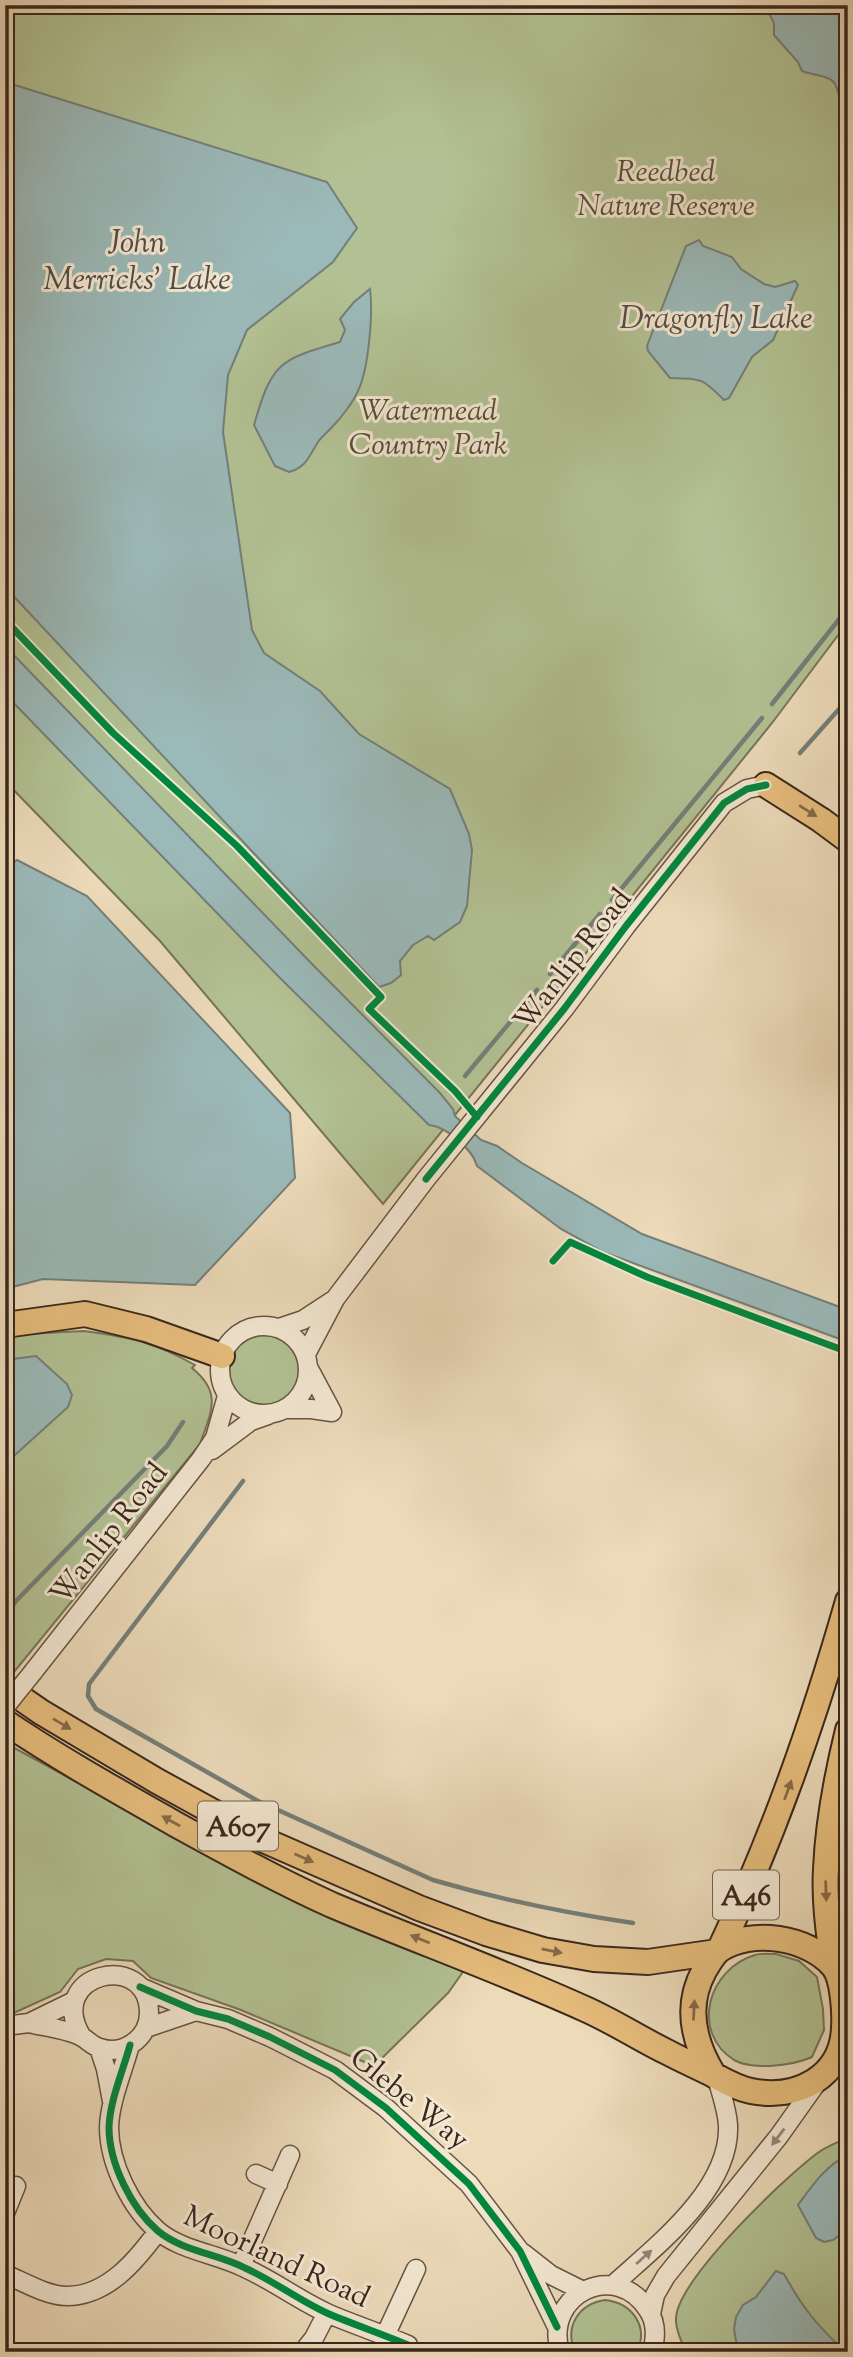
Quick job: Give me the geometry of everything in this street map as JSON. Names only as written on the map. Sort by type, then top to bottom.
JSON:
[{"type":"highway","points":[[766,785],[848,840]]},
{"type":"highway","points":[[5,1325],[85,1314],[146,1329],[222,1356]]},
{"type":"highway","name":"A46","points":[[719,1951],[770,1839],[806,1741],[848,1601]]},
{"type":"highway","name":"A607","points":[[5,1687],[41,1712],[266,1841],[430,1912],[486,1933],[543,1950],[594,1959],[648,1962],[719,1951]]},
{"type":"highway","name":"A607","points":[[5,1722],[143,1806],[253,1866],[331,1904],[484,1965],[587,2010],[715,2076]]},
{"type":"highway","points":[[820,2079],[836,2058],[844,2031],[839,1971],[827,1915],[825,1870],[830,1817],[848,1730]]},
{"type":"highway","points":[[839,1971],[811,1949],[780,1938],[747,1940],[719,1951],[701,1977],[693,2007],[693,2025],[704,2059],[715,2076],[751,2091],[773,2092],[800,2088],[820,2079],[848,2081]]},
{"type":"street","name":"Wanlip Road","points":[[307,1362],[335,1299],[724,803],[747,789],[766,785]]},
{"type":"street","name":"Wanlip Road","points":[[279,1328],[303,1320],[335,1299]]},
{"type":"street","points":[[255,1326],[279,1328],[298,1340],[332,1412],[311,1409],[253,1413],[242,1409],[228,1396],[219,1373],[222,1356],[229,1342],[241,1332],[255,1326]]},
{"type":"street","points":[[280,1411],[298,1399],[303,1392],[307,1362]]},
{"type":"street","name":"Wanlip Road","points":[[5,1707],[201,1459],[215,1438],[228,1396]]},
{"type":"street","name":"Wanlip Road","points":[[201,1459],[251,1421],[280,1411]]},
{"type":"street","points":[[29,2023],[82,2037],[99,2048],[120,2049],[139,2038],[146,2028],[149,2014],[147,2000],[140,1987],[127,1977],[111,1974],[96,1977],[82,1987],[74,2001],[73,2014],[75,2026],[82,2037]]},
{"type":"street","name":"Glebe Way","points":[[140,1987],[197,2011],[228,2019],[335,2070],[386,2108],[469,2183],[520,2251],[557,2327],[560,2352]]},
{"type":"street","points":[[5,2026],[29,2023],[74,2001]]},
{"type":"street","points":[[146,2028],[197,2011]]},
{"type":"street","name":"Moorland Road","points":[[130,2045],[113,2105],[110,2138],[120,2172],[135,2204],[158,2231],[195,2250],[241,2266],[327,2313],[408,2345]]},
{"type":"street","name":"Moorland Road","points":[[99,2048],[113,2105]]},
{"type":"street","points":[[613,2285],[676,2228],[706,2190],[726,2153],[728,2124],[715,2076]]},
{"type":"street","points":[[662,2352],[651,2314],[655,2295],[666,2276],[779,2136],[820,2079]]},
{"type":"street","points":[[241,2266],[290,2155]]},
{"type":"street","points":[[256,2174],[278,2184]]},
{"type":"street","points":[[6,2208],[16,2186]]},
{"type":"street","points":[[5,2274],[66,2296],[92,2292],[117,2277],[140,2256],[158,2231]]},
{"type":"street","name":"Glebe Way","points":[[520,2251],[551,2276],[583,2291]]},
{"type":"street","name":"Moorland Road","points":[[386,2336],[416,2269]]},
{"type":"street","points":[[557,2327],[570,2300],[597,2286],[613,2285],[635,2295],[651,2314]]},
{"type":"street","points":[[303,2352],[327,2313]]},
{"type":"street","points":[[652,2352],[655,2332]]},
{"type":"green space","name":"Watermead Country Park","points":[[5,5],[848,5],[848,622],[772,723],[383,1204],[160,941],[5,781]]},
{"type":"green space","points":[[264,1326],[289,1333],[301,1345],[308,1370],[301,1395],[289,1407],[264,1414],[239,1407],[227,1395],[220,1370],[227,1345],[239,1333]]},
{"type":"green space","points":[[84,1331],[141,1342],[195,1365],[192,1368],[208,1386],[212,1403],[200,1444],[10,1677],[5,1674],[5,1335]]},
{"type":"green space","points":[[9,1745],[197,1848],[465,1969],[448,1993],[374,2066],[241,2010],[151,1978],[133,1961],[106,1959],[78,1969],[60,1992],[5,2017],[5,1749]]},
{"type":"green space","points":[[757,1954],[776,1954],[799,1961],[817,1977],[824,2030],[812,2057],[807,2059],[770,2066],[756,2066],[734,2060],[720,2048],[712,2034],[710,2002],[726,1973],[739,1962]]},
{"type":"green space","points":[[848,2138],[848,2352],[686,2352],[676,2321],[680,2304],[711,2257],[759,2206],[804,2164],[822,2150]]},
{"type":"green space","points":[[605,2300],[623,2306],[636,2317],[641,2333],[637,2352],[575,2352],[571,2333],[576,2318],[588,2306]]},
{"type":"water","points":[[776,5],[848,5],[848,106],[843,106],[833,81],[802,71],[798,62],[774,35],[774,23],[770,15]]},
{"type":"water","name":"John Merricks' Lake","points":[[5,82],[327,182],[357,228],[333,262],[247,330],[228,375],[223,432],[252,630],[264,653],[320,691],[359,734],[450,789],[469,834],[472,850],[467,906],[460,922],[434,940],[428,936],[413,945],[400,961],[401,975],[391,983],[379,987],[5,587]]},
{"type":"water","name":"Dragonfly Lake","points":[[699,240],[703,246],[732,257],[741,269],[764,284],[775,287],[795,281],[798,285],[773,340],[752,357],[729,398],[724,400],[700,381],[670,378],[648,351],[647,346],[686,246]]},
{"type":"water","points":[[370,289],[367,355],[356,395],[304,464],[289,472],[275,466],[254,425],[266,388],[281,367],[291,360],[340,342],[345,330],[340,319],[354,302]]},
{"type":"water","points":[[5,646],[440,1093],[453,1109],[455,1116],[481,1140],[497,1146],[642,1234],[848,1310],[848,1342],[603,1252],[561,1229],[477,1166],[458,1140],[436,1126],[429,1125],[279,977],[5,694]]},
{"type":"water","points":[[17,860],[87,896],[290,1113],[295,1178],[195,1285],[43,1279],[5,1289],[5,868]]},
{"type":"water","points":[[36,1356],[67,1384],[72,1395],[68,1407],[5,1464],[5,1360]]},
{"type":"water","points":[[848,2155],[848,2161],[842,2168],[846,2178],[845,2193],[848,2194],[848,2229],[833,2240],[824,2242],[816,2238],[798,2205],[826,2170]]},
{"type":"water","points":[[776,2271],[784,2274],[811,2316],[846,2352],[738,2352],[734,2329],[736,2317],[743,2305],[756,2297]]},
{"type":"waterway","points":[[772,704],[848,608]]},
{"type":"waterway","points":[[800,753],[848,699]]},
{"type":"waterway","points":[[612,900],[762,718]]},
{"type":"waterway","points":[[550,974],[600,914]]},
{"type":"waterway","points":[[465,1076],[537,990]]},
{"type":"waterway","points":[[5,1615],[167,1446],[183,1422]]},
{"type":"waterway","points":[[243,1481],[89,1684],[88,1696],[96,1709],[258,1801],[433,1880],[532,1905],[633,1923]]},
{"type":"cycle path","points":[[5,620],[113,733],[237,846],[381,997],[369,1009],[455,1091],[477,1117]]},
{"type":"cycle path","points":[[426,1179],[564,1009],[724,803],[747,789],[766,785]]},
{"type":"cycle path","points":[[553,1261],[570,1242],[647,1277],[848,1352]]},
{"type":"cycle path","points":[[140,1987],[196,2011],[228,2019],[270,2037],[335,2070],[386,2108],[469,2184],[520,2251],[557,2327]]},
{"type":"cycle path","points":[[130,2045],[112,2106],[110,2141],[123,2184],[148,2221],[158,2231],[178,2243],[234,2263],[329,2314],[408,2345]]},
{"type":"park label","name":"Reedbed Nature Reserve","points":[[666,188]]}]
